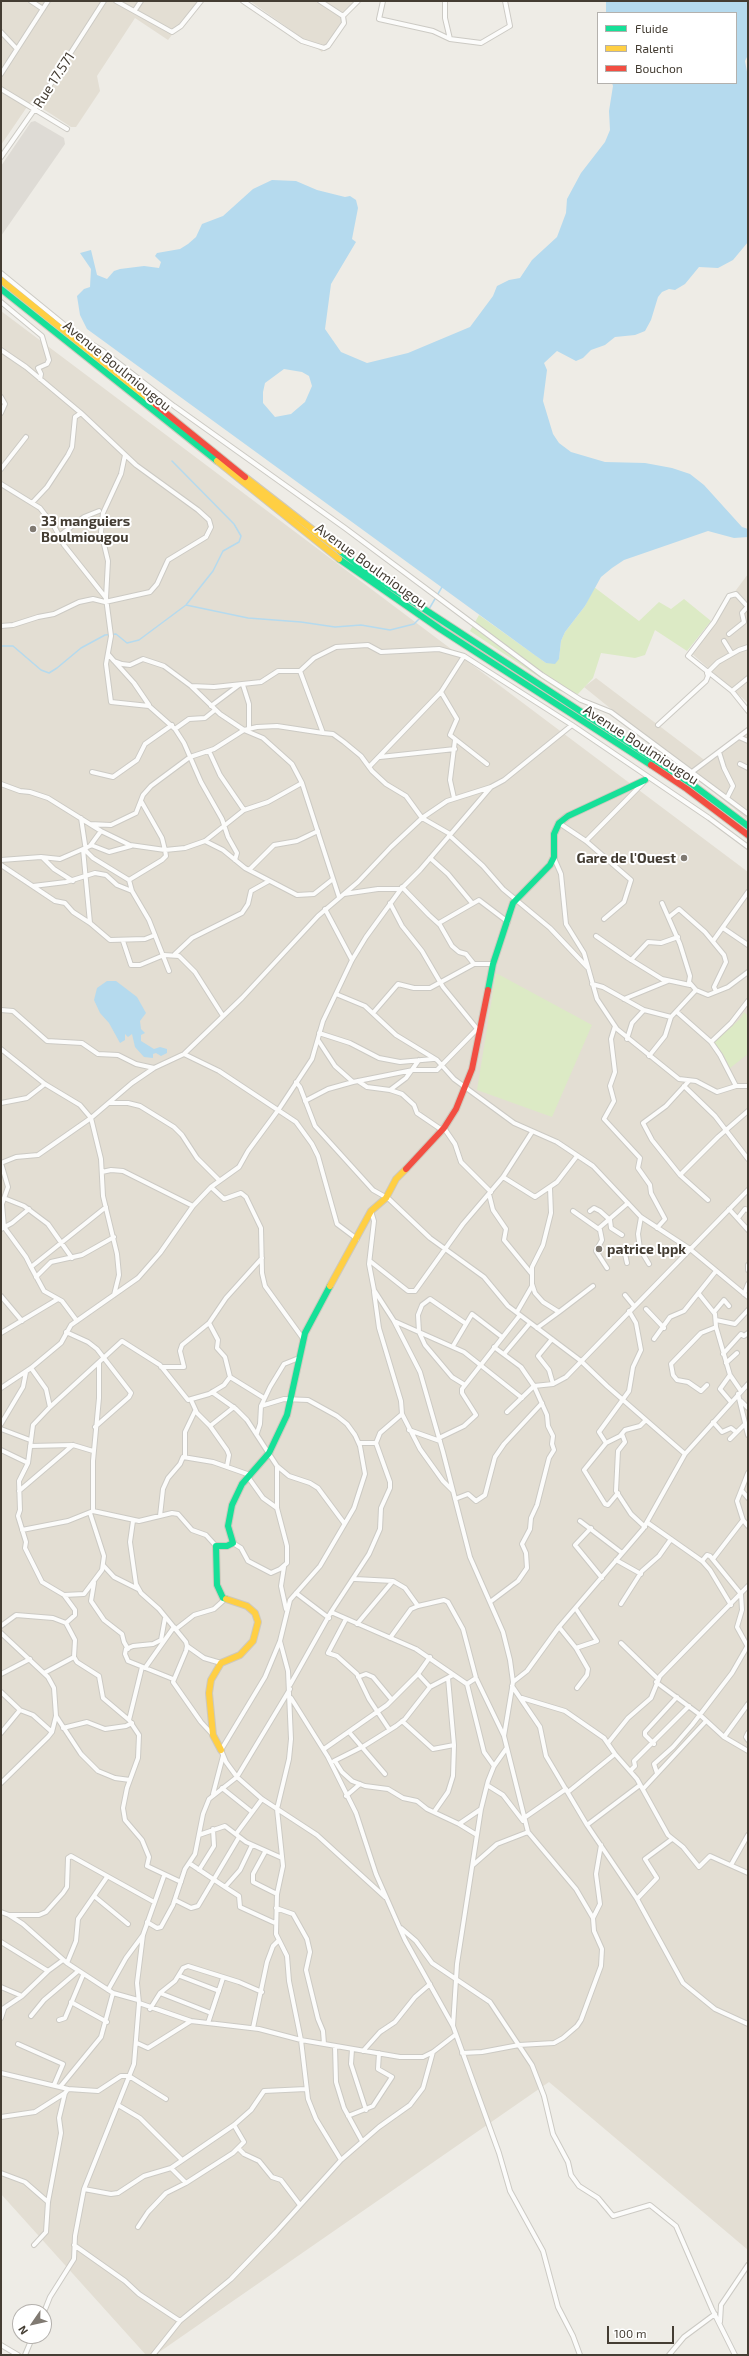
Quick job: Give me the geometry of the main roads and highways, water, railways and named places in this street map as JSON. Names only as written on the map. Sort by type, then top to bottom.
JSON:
[{"type":"main road","name":"Avenue Boulmiougou","points":[[1,280],[298,519],[363,569],[720,804],[748,826]]},
{"type":"main road","name":"Avenue Boulmiougou","points":[[1,289],[324,548],[440,630],[682,786],[748,836]]},
{"type":"main road","points":[[222,1753],[213,1735],[209,1693],[212,1680],[221,1663],[240,1654],[253,1641],[258,1626],[255,1613],[248,1606],[224,1600],[217,1585],[216,1546],[227,1546],[233,1543],[229,1533],[229,1515],[239,1489],[269,1453],[287,1415],[298,1358],[304,1340],[323,1297],[371,1212],[386,1198],[396,1179],[443,1129],[466,1087],[473,1065],[478,1029],[493,964],[515,899],[545,872],[554,857],[554,837],[559,823],[568,816],[585,810],[647,778]]},
{"type":"water","points":[[606,1],[748,1],[748,55],[745,61],[748,77],[748,242],[733,260],[718,268],[699,267],[685,284],[675,290],[669,289],[662,292],[658,297],[651,320],[645,331],[635,335],[615,337],[605,345],[591,350],[583,358],[576,361],[557,351],[544,363],[547,370],[543,401],[553,434],[559,443],[571,452],[605,462],[645,463],[672,468],[690,474],[704,485],[742,527],[748,529],[748,537],[734,538],[708,531],[624,560],[601,577],[585,606],[565,632],[561,641],[559,659],[555,664],[546,663],[536,656],[87,329],[80,315],[77,296],[84,289],[90,287],[91,269],[80,253],[91,250],[97,275],[107,279],[114,271],[120,269],[144,266],[159,268],[161,262],[155,256],[157,253],[180,249],[188,244],[196,237],[202,224],[223,216],[253,189],[272,180],[296,181],[317,190],[345,197],[350,196],[356,200],[358,208],[352,239],[356,242],[331,284],[325,329],[341,352],[367,363],[408,353],[470,327],[493,296],[497,286],[509,280],[520,278],[532,260],[557,237],[566,213],[567,199],[581,173],[605,142],[610,130],[609,111],[612,84],[737,84],[737,12],[606,12]],"holes":[[[284,369],[302,372],[309,376],[312,386],[305,402],[291,414],[275,417],[263,403],[265,383]]]},
{"type":"water","points":[[107,981],[116,981],[137,997],[146,1013],[140,1021],[141,1029],[145,1033],[141,1035],[141,1041],[154,1049],[160,1047],[167,1049],[167,1053],[161,1056],[156,1053],[153,1054],[153,1058],[144,1057],[135,1047],[132,1034],[128,1037],[125,1034],[125,1040],[120,1043],[109,1023],[100,1013],[94,1000],[97,988]]},
{"type":"waterway","points":[[1,646],[13,646],[41,670],[49,673],[81,648],[105,635],[116,634],[127,643],[139,640],[186,605],[213,571],[223,551],[239,542],[241,536],[234,524],[172,461]]},
{"type":"waterway","points":[[429,609],[442,587]]},
{"type":"waterway","points":[[186,605],[248,618],[301,622],[335,627],[361,625],[390,630],[414,624],[419,619]]},
{"type":"place","name":"33 manguiers Boulmiougou","points":[[33,529]]},
{"type":"place","name":"Gare de l'Ouest","points":[[684,858]]},
{"type":"place","name":"patrice lppk","points":[[599,1249]]}]
